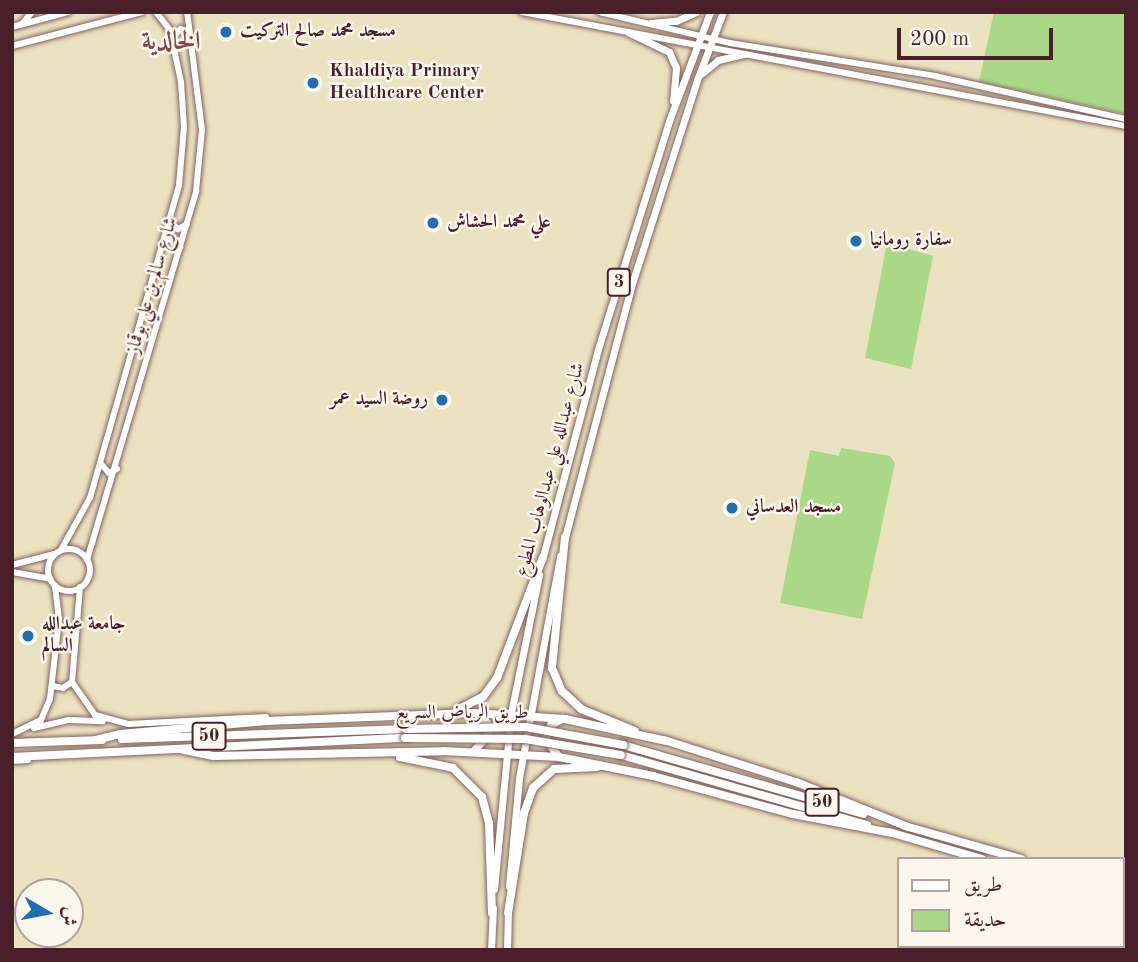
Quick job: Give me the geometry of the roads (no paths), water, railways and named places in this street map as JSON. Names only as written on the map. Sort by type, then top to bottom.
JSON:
[{"type":"highway","points":[[565,537],[551,653],[562,691],[600,719],[796,782],[908,827]]},
{"type":"highway","points":[[414,716],[463,709],[492,687],[543,557]]},
{"type":"highway","points":[[472,751],[483,746],[488,729],[483,718],[473,713]]},
{"type":"highway","points":[[96,740],[120,734],[328,718],[511,713],[565,719],[667,741]]},
{"type":"highway","points":[[559,757],[548,747],[547,732],[565,719]]},
{"type":"highway","name":"طريق الرياض السريع","points":[[12,759],[526,727],[623,745],[1014,857]]},
{"type":"highway","name":"طريق الرياض السريع","points":[[12,743],[405,734],[525,739],[621,755],[975,857]]},
{"type":"highway","points":[[180,749],[213,756],[523,752],[613,767],[793,814],[892,833]]},
{"type":"highway","points":[[376,754],[439,763],[465,775],[475,786],[489,823],[492,913]]},
{"type":"highway","points":[[508,914],[524,813],[533,788],[554,769],[613,767]]},
{"type":"main road","points":[[21,25],[32,12]]},
{"type":"main road","points":[[12,27],[68,12]]},
{"type":"main road","points":[[12,46],[142,12]]},
{"type":"main road","name":"شارع سالم بن علي بوقماز","points":[[58,552],[81,521],[101,464],[170,222],[184,127],[173,37],[156,12]]},
{"type":"main road","name":"شارع سالم بن علي بوقماز","points":[[87,560],[88,545],[117,469],[187,224],[198,176],[202,130],[187,12]]},
{"type":"main road","points":[[522,12],[546,14],[1055,115],[1126,126]]},
{"type":"main road","points":[[599,12],[713,39],[829,56],[951,79],[1057,101],[1126,119]]},
{"type":"main road","points":[[652,23],[676,22],[696,12]]},
{"type":"main road","name":"شارع عبدالله علي عبدالوهاب المطوع","points":[[491,950],[492,913],[511,713],[543,557],[599,346],[669,121],[710,12]]},
{"type":"main road","name":"شارع عبدالله علي عبدالوهاب المطوع","points":[[507,950],[512,833],[523,752],[565,537],[631,287],[697,80],[723,12]]},
{"type":"main road","points":[[173,37],[181,29],[189,32]]},
{"type":"main road","points":[[628,32],[663,46],[673,59],[676,86],[669,121]]},
{"type":"main road","points":[[697,80],[718,60],[744,54]]},
{"type":"main road","points":[[826,70],[823,62],[829,56]]},
{"type":"main road","points":[[932,91],[939,84],[934,76]]},
{"type":"main road","points":[[948,94],[945,86],[951,79]]},
{"type":"main road","points":[[1055,115],[1060,109],[1057,101]]},
{"type":"main road","points":[[170,222],[178,229],[187,224]]},
{"type":"main road","points":[[165,240],[173,239],[180,247]]},
{"type":"main road","points":[[101,464],[109,473],[117,469]]},
{"type":"main road","points":[[12,565],[58,552],[76,550],[87,560],[89,576],[80,587],[72,682],[80,699],[105,721]]},
{"type":"main road","points":[[31,729],[46,710],[52,685],[59,619],[48,566],[58,552]]},
{"type":"main road","points":[[12,572],[53,582],[67,590],[80,587]]},
{"type":"main road","points":[[52,685],[62,688],[72,682]]},
{"type":"main road","points":[[12,734],[69,720],[328,718]]},
{"type":"place","name":"مسجد محمد صالح التركيت","points":[[226,32]]},
{"type":"place","name":"Khaldiya Primary Healthcare Center","points":[[313,83]]},
{"type":"place","name":"علي محمد الحشاش","points":[[433,223]]},
{"type":"place","name":"سفارة رومانيا","points":[[856,241]]},
{"type":"place","name":"روضة السيد عمر","points":[[442,400]]},
{"type":"place","name":"مسجد العدساني","points":[[732,508]]},
{"type":"place","name":"جامعة عبدالله السالم","points":[[28,636]]},
{"type":"district","name":"الخالدية","points":[[171,43]]}]
